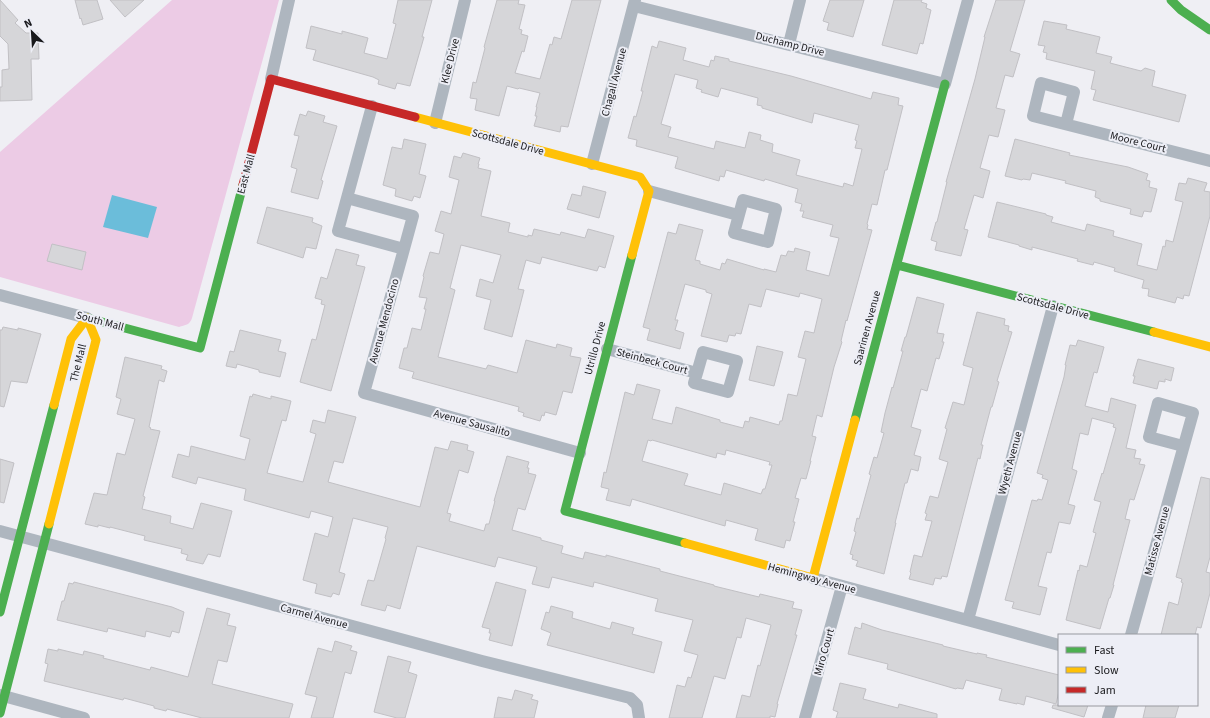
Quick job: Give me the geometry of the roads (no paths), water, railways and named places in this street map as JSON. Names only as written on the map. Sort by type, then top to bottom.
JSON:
[{"type":"main road","points":[[1171,0],[1181,10],[1210,30]]},
{"type":"main road","name":"Scottsdale Drive","points":[[271,79],[640,178],[649,191]]},
{"type":"main road","name":"East Mall","points":[[200,348],[271,79]]},
{"type":"main road","name":"Saarinen Avenue","points":[[813,578],[945,84]]},
{"type":"main road","name":"Utrillo Drive","points":[[565,511],[649,191]]},
{"type":"main road","name":"Scottsdale Drive","points":[[897,265],[1052,306],[1209,343]]},
{"type":"main road","name":"South Mall","points":[[87,318],[200,348]]},
{"type":"main road","name":"The Mall","points":[[0,612],[71,339],[87,318]]},
{"type":"main road","name":"The Mall","points":[[0,713],[2,696],[44,543],[96,340],[87,318]]},
{"type":"main road","name":"Hemingway Avenue","points":[[565,511],[813,578]]},
{"type":"street","name":"East Mall","points":[[271,79],[289,0]]},
{"type":"street","name":"Klee Drive","points":[[435,123],[465,0]]},
{"type":"street","points":[[789,44],[800,0]]},
{"type":"street","points":[[945,84],[968,0]]},
{"type":"street","name":"Duchamp Drive","points":[[635,3],[945,84]]},
{"type":"street","name":"Chagall Avenue","points":[[592,164],[635,3]]},
{"type":"street","points":[[372,106],[338,231],[404,249]]},
{"type":"street","name":"Moore Court","points":[[1066,124],[1210,161]]},
{"type":"street","points":[[649,191],[738,215]]},
{"type":"street","name":"Avenue Mendocino","points":[[347,198],[413,216],[364,394]]},
{"type":"street","name":"South Mall","points":[[0,295],[87,318]]},
{"type":"street","name":"Wyeth Avenue","points":[[968,620],[1052,306]]},
{"type":"street","name":"Steinbeck Court","points":[[607,349],[697,373]]},
{"type":"street","name":"Avenue Sausalito","points":[[364,394],[580,453]]},
{"type":"street","name":"Matisse Avenue","points":[[1131,634],[1183,446]]},
{"type":"street","name":"Carmel Avenue","points":[[0,531],[476,659],[630,698],[637,705],[639,718]]},
{"type":"street","name":"Hemingway Avenue","points":[[813,578],[1058,645]]},
{"type":"street","name":"Miro Court","points":[[805,718],[842,586]]},
{"type":"street","points":[[2,696],[84,718]]},
{"type":"street","points":[[1108,718],[1112,706]]},
{"type":"water","points":[[112,195],[157,207],[148,238],[103,227]]}]
